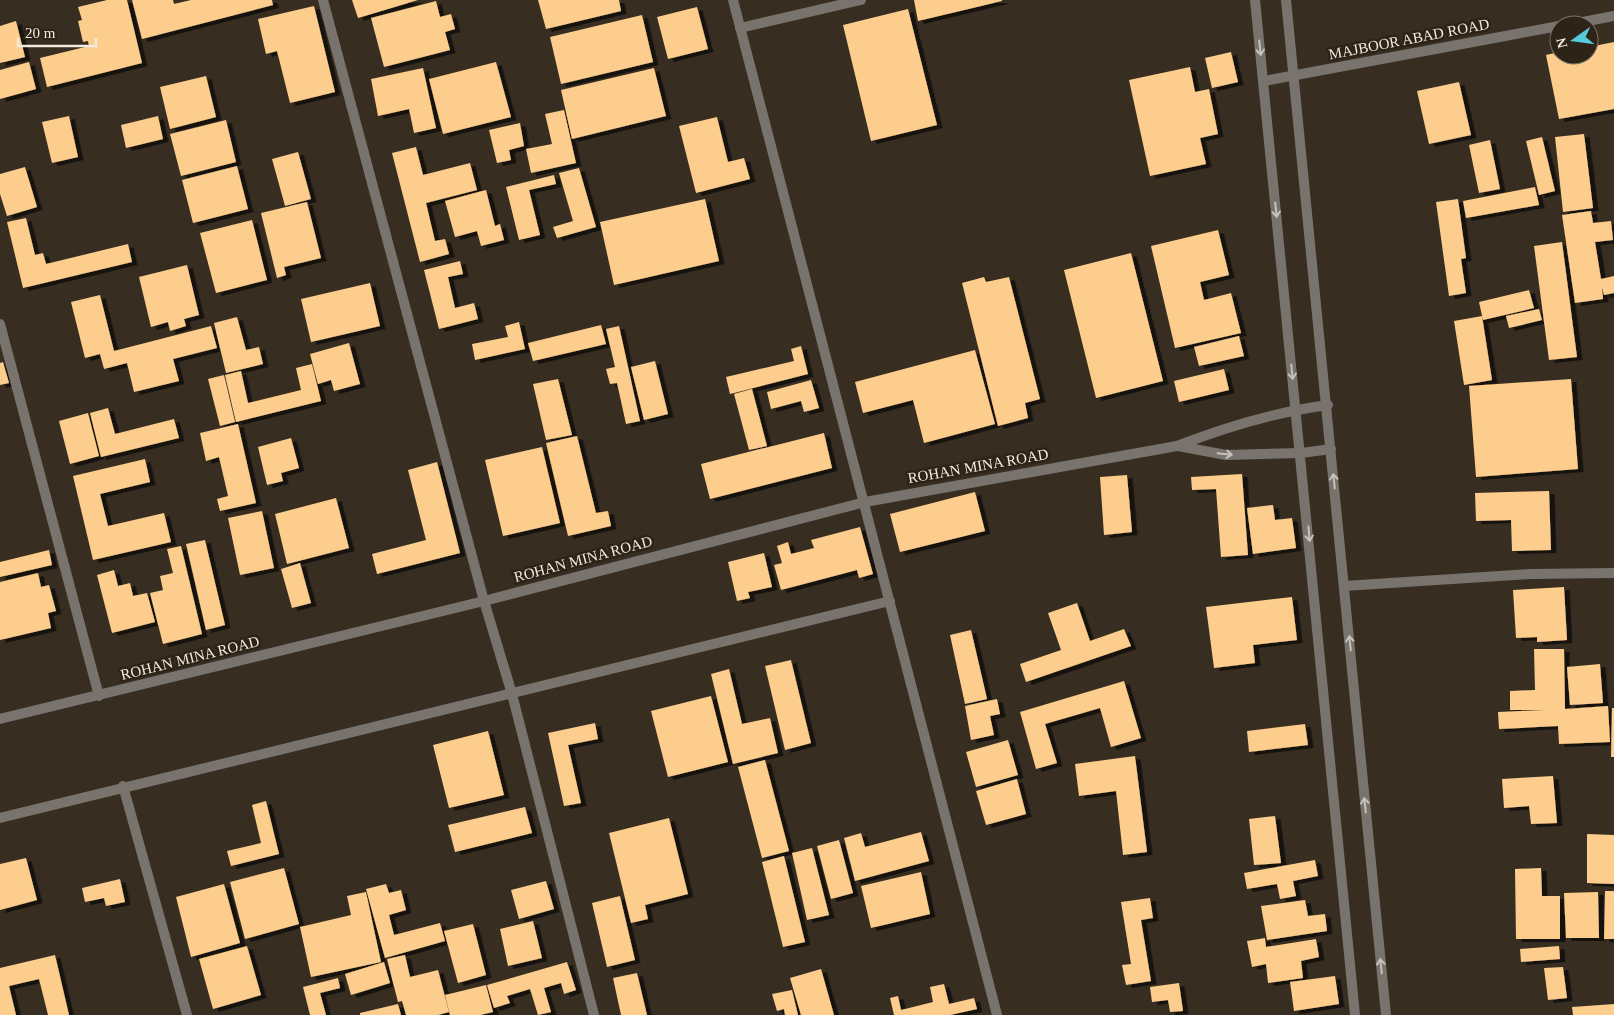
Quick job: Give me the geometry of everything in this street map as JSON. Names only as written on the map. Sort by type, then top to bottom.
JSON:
[{"type":"street","points":[[323,0],[484,601],[512,694],[594,1015]]},
{"type":"street","points":[[733,0],[998,1015]]},
{"type":"street","points":[[740,28],[861,0]]},
{"type":"street","points":[[1255,0],[1355,1015]]},
{"type":"street","points":[[1286,0],[1328,405],[1386,1015]]},
{"type":"street","points":[[1599,19],[1614,16]]},
{"type":"street","name":"MAJBOOR ABAD ROAD","points":[[1264,81],[1549,28]]},
{"type":"street","points":[[0,324],[99,696]]},
{"type":"street","name":"ROHAN MINA ROAD","points":[[0,719],[484,601],[865,502],[1177,446],[1226,427],[1296,410],[1328,405]]},
{"type":"street","name":"ROHAN MINA ROAD","points":[[1177,446],[1226,455],[1301,453],[1331,449]]},
{"type":"street","points":[[1344,586],[1530,574],[1614,573]]},
{"type":"street","points":[[0,818],[123,786],[512,694],[890,600]]},
{"type":"street","points":[[123,786],[187,1015]]},
{"type":"building","points":[[107,0],[127,0],[142,63],[47,87],[40,58],[89,46],[88,41],[83,42],[78,21],[82,20],[78,7]]},
{"type":"building","points":[[132,0],[173,0],[174,4],[191,0],[272,0],[273,5],[142,39]]},
{"type":"building","points":[[352,0],[418,0],[358,18]]},
{"type":"building","points":[[538,0],[619,0],[621,11],[546,29]]},
{"type":"building","points":[[914,0],[1002,0],[1002,1],[918,21]]},
{"type":"building","points":[[436,1],[440,17],[451,14],[455,29],[445,32],[450,50],[384,67],[371,18]]},
{"type":"building","points":[[314,6],[335,92],[290,103],[277,51],[266,54],[258,19]]},
{"type":"building","points":[[697,7],[708,49],[668,59],[657,17]]},
{"type":"building","points":[[908,9],[937,125],[871,141],[843,25]]},
{"type":"building","points":[[642,15],[653,62],[561,84],[550,37]]},
{"type":"building","points":[[16,21],[25,57],[0,63],[0,26]]},
{"type":"building","points":[[1614,42],[1614,109],[1559,119],[1546,55],[1549,54],[1549,65],[1599,65],[1599,45]]},
{"type":"building","points":[[1231,52],[1238,82],[1212,88],[1205,58]]},
{"type":"building","points":[[29,62],[36,89],[0,99],[0,70]]},
{"type":"building","points":[[496,62],[511,117],[443,134],[429,79]]},
{"type":"building","points":[[1190,67],[1195,92],[1209,89],[1218,134],[1200,138],[1206,164],[1150,176],[1129,80]]},
{"type":"building","points":[[423,68],[436,128],[414,133],[409,109],[378,116],[371,79]]},
{"type":"building","points":[[654,68],[666,116],[572,139],[561,90]]},
{"type":"building","points":[[206,76],[216,117],[170,129],[160,87]]},
{"type":"building","points":[[1459,82],[1471,135],[1429,144],[1417,91]]},
{"type":"building","points":[[564,110],[576,163],[531,173],[526,149],[552,144],[545,114]]},
{"type":"building","points":[[69,116],[78,157],[52,163],[42,122]]},
{"type":"building","points":[[158,116],[163,139],[126,148],[121,125]]},
{"type":"building","points":[[717,117],[728,162],[744,158],[750,179],[696,193],[679,126]]},
{"type":"building","points":[[226,120],[236,162],[181,176],[170,134]]},
{"type":"building","points":[[520,123],[524,146],[509,150],[511,160],[497,163],[489,130]]},
{"type":"building","points":[[1584,134],[1593,208],[1563,212],[1555,137]]},
{"type":"building","points":[[1542,137],[1555,191],[1539,195],[1526,141]]},
{"type":"building","points":[[1490,140],[1500,189],[1479,193],[1469,145]]},
{"type":"building","points":[[416,147],[423,175],[470,163],[477,190],[426,203],[435,241],[445,239],[449,254],[420,262],[392,153]]},
{"type":"building","points":[[298,152],[311,199],[285,206],[272,159]]},
{"type":"building","points":[[237,166],[248,209],[193,223],[182,180]]},
{"type":"building","points":[[25,167],[37,207],[7,216],[0,194],[0,174]]},
{"type":"building","points":[[579,168],[596,227],[557,238],[553,227],[573,221],[559,173]]},
{"type":"building","points":[[554,175],[556,184],[529,190],[540,235],[519,240],[506,187]]},
{"type":"building","points":[[1535,187],[1539,205],[1466,218],[1463,201]]},
{"type":"building","points":[[486,190],[495,226],[500,224],[504,240],[481,246],[477,231],[455,237],[445,201]]},
{"type":"building","points":[[705,199],[719,261],[614,285],[600,222]]},
{"type":"building","points":[[1458,199],[1466,258],[1461,259],[1466,293],[1449,296],[1436,202]]},
{"type":"building","points":[[307,202],[321,258],[284,267],[286,275],[277,278],[261,213]]},
{"type":"building","points":[[1591,211],[1593,223],[1611,221],[1613,240],[1595,242],[1601,279],[1614,276],[1614,293],[1604,295],[1602,287],[1603,299],[1575,303],[1562,215]]},
{"type":"building","points":[[26,218],[35,255],[43,253],[46,264],[128,244],[132,262],[23,288],[7,222]]},
{"type":"building","points":[[252,220],[267,280],[216,293],[200,233]]},
{"type":"building","points":[[1218,230],[1229,275],[1200,282],[1204,300],[1231,293],[1241,333],[1175,348],[1151,246]]},
{"type":"building","points":[[1562,242],[1577,357],[1549,360],[1534,246]]},
{"type":"building","points":[[1131,253],[1163,381],[1096,398],[1064,270]]},
{"type":"building","points":[[460,261],[463,274],[448,277],[455,308],[474,303],[478,319],[439,329],[424,270]]},
{"type":"building","points":[[187,265],[199,315],[184,319],[186,326],[170,331],[168,322],[151,327],[139,277]]},
{"type":"building","points":[[984,277],[986,282],[1009,277],[1040,399],[1025,403],[1028,418],[998,426],[962,283]]},
{"type":"building","points":[[370,283],[380,326],[311,342],[301,299]]},
{"type":"building","points":[[1529,290],[1534,308],[1483,320],[1479,302]]},
{"type":"building","points":[[100,295],[114,351],[211,326],[217,348],[173,359],[179,381],[134,392],[127,363],[104,369],[100,354],[85,358],[71,302]]},
{"type":"building","points":[[1539,309],[1542,320],[1509,328],[1506,316]]},
{"type":"building","points":[[1482,316],[1492,380],[1464,385],[1454,321]]},
{"type":"building","points":[[237,317],[246,350],[259,347],[263,364],[226,373],[214,323]]},
{"type":"building","points":[[519,322],[525,349],[475,360],[472,344],[508,337],[505,326]]},
{"type":"building","points":[[601,325],[606,344],[533,361],[528,343]]},
{"type":"building","points":[[619,326],[640,421],[626,424],[617,383],[610,384],[606,369],[615,367],[606,329]]},
{"type":"building","points":[[1239,336],[1244,356],[1199,366],[1194,347]]},
{"type":"building","points":[[349,343],[360,384],[334,391],[331,380],[318,384],[310,354]]},
{"type":"building","points":[[801,346],[808,374],[730,394],[726,377],[794,361],[791,349]]},
{"type":"building","points":[[975,350],[995,424],[924,443],[913,400],[863,413],[855,382]]},
{"type":"building","points":[[655,361],[668,414],[644,420],[631,367]]},
{"type":"building","points":[[3,362],[9,383],[0,385],[0,363]]},
{"type":"building","points":[[312,364],[321,401],[236,422],[225,375],[241,371],[248,403],[301,390],[296,368]]},
{"type":"building","points":[[1224,369],[1229,390],[1179,402],[1174,381]]},
{"type":"building","points":[[224,375],[235,422],[220,426],[208,379]]},
{"type":"building","points":[[558,379],[572,435],[546,440],[533,384]]},
{"type":"building","points":[[1571,379],[1578,469],[1476,477],[1469,386]]},
{"type":"building","points":[[811,380],[819,408],[804,412],[801,401],[771,409],[767,392]]},
{"type":"building","points":[[752,389],[767,446],[749,450],[734,394]]},
{"type":"building","points":[[108,408],[115,434],[174,419],[179,438],[101,457],[90,413]]},
{"type":"building","points":[[88,413],[99,456],[70,464],[59,421]]},
{"type":"building","points":[[238,424],[256,503],[220,511],[217,499],[228,496],[219,457],[206,461],[200,433]]},
{"type":"building","points":[[824,433],[832,468],[710,499],[701,464]]},
{"type":"building","points":[[577,436],[596,513],[608,511],[611,526],[568,536],[546,443]]},
{"type":"building","points":[[291,438],[299,468],[281,473],[283,481],[267,485],[258,447]]},
{"type":"building","points":[[542,447],[560,523],[503,536],[485,460]]},
{"type":"building","points":[[145,459],[150,482],[100,494],[108,526],[164,513],[171,542],[93,560],[73,476]]},
{"type":"building","points":[[437,462],[460,553],[377,574],[372,554],[426,540],[408,470]]},
{"type":"building","points":[[1242,474],[1248,555],[1221,557],[1216,489],[1192,490],[1191,477]]},
{"type":"building","points":[[1127,475],[1132,532],[1104,535],[1100,477]]},
{"type":"building","points":[[1549,491],[1551,550],[1512,551],[1511,520],[1476,521],[1475,493]]},
{"type":"building","points":[[975,492],[985,531],[900,552],[890,514]]},
{"type":"building","points":[[336,498],[349,548],[287,564],[275,514]]},
{"type":"building","points":[[1273,505],[1275,520],[1292,518],[1296,548],[1253,554],[1247,508]]},
{"type":"building","points":[[262,511],[274,568],[240,575],[228,518]]},
{"type":"building","points":[[860,527],[873,574],[859,578],[857,570],[781,590],[774,565],[782,563],[777,546],[788,542],[791,554],[814,548],[811,540]]},
{"type":"building","points":[[205,540],[225,625],[206,630],[186,544]]},
{"type":"building","points":[[181,546],[202,634],[163,644],[150,593],[163,590],[160,576],[173,573],[167,549]]},
{"type":"building","points":[[49,550],[52,565],[0,577],[0,562]]},
{"type":"building","points":[[764,553],[772,587],[748,592],[750,598],[737,601],[728,562]]},
{"type":"building","points":[[300,563],[311,603],[292,608],[281,569]]},
{"type":"building","points":[[114,570],[118,586],[130,583],[133,596],[147,593],[155,622],[112,633],[97,575]]},
{"type":"building","points":[[38,573],[41,587],[49,585],[56,611],[48,613],[51,628],[0,640],[0,582]]},
{"type":"building","points":[[1564,587],[1567,640],[1537,642],[1537,637],[1516,638],[1513,590]]},
{"type":"building","points":[[1292,597],[1297,640],[1253,645],[1255,663],[1214,668],[1206,607]]},
{"type":"building","points":[[1077,603],[1090,641],[1124,629],[1131,646],[1026,682],[1020,664],[1061,650],[1048,613]]},
{"type":"building","points":[[971,630],[987,699],[965,704],[950,635]]},
{"type":"building","points":[[1534,649],[1564,649],[1565,709],[1608,706],[1610,742],[1559,744],[1558,726],[1499,729],[1498,712],[1545,710],[1510,710],[1510,691],[1535,690]]},
{"type":"building","points":[[791,660],[811,743],[785,750],[765,666]]},
{"type":"building","points":[[1600,664],[1603,703],[1570,705],[1567,667]]},
{"type":"building","points":[[729,669],[742,724],[770,718],[778,753],[733,764],[711,674]]},
{"type":"building","points":[[1124,681],[1141,738],[1111,747],[1100,708],[1045,724],[1057,763],[1036,769],[1020,712]]},
{"type":"building","points":[[711,696],[728,762],[668,777],[651,711]]},
{"type":"building","points":[[997,699],[1000,714],[990,716],[994,735],[971,740],[965,706]]},
{"type":"building","points":[[1612,708],[1614,708],[1614,757],[1611,757]]},
{"type":"building","points":[[595,723],[598,739],[568,745],[581,803],[564,806],[548,733]]},
{"type":"building","points":[[1305,724],[1308,745],[1249,752],[1247,731]]},
{"type":"building","points":[[488,731],[504,795],[449,808],[433,745]]},
{"type":"building","points":[[1008,740],[1018,775],[976,787],[966,752]]},
{"type":"building","points":[[1135,756],[1147,852],[1123,855],[1116,791],[1079,796],[1075,764]]},
{"type":"building","points":[[765,760],[789,851],[762,858],[738,767]]},
{"type":"building","points":[[1553,776],[1557,823],[1531,824],[1529,806],[1504,808],[1502,779]]},
{"type":"building","points":[[1017,779],[1026,814],[986,825],[976,791]]},
{"type":"building","points":[[266,801],[279,854],[231,866],[227,851],[261,843],[252,805]]},
{"type":"building","points":[[525,807],[532,833],[455,852],[448,825]]},
{"type":"building","points":[[1275,816],[1281,863],[1254,865],[1249,819]]},
{"type":"building","points":[[669,818],[688,894],[645,905],[648,919],[631,923],[609,833]]},
{"type":"building","points":[[921,832],[929,861],[855,881],[844,838],[861,833],[865,847]]},
{"type":"building","points":[[1587,834],[1614,835],[1614,884],[1587,883]]},
{"type":"building","points":[[839,840],[853,893],[831,899],[817,846]]},
{"type":"building","points":[[812,848],[829,915],[807,920],[792,853]]},
{"type":"building","points":[[784,856],[805,942],[783,947],[762,862]]},
{"type":"building","points":[[26,858],[37,900],[0,910],[0,864]]},
{"type":"building","points":[[1315,860],[1318,876],[1293,881],[1296,896],[1280,899],[1277,884],[1247,889],[1244,873]]},
{"type":"building","points":[[284,868],[299,924],[245,939],[230,882]]},
{"type":"building","points":[[1541,868],[1542,896],[1560,896],[1560,939],[1516,939],[1515,869]]},
{"type":"building","points":[[921,872],[930,914],[871,928],[861,886]]},
{"type":"building","points":[[120,879],[125,902],[106,906],[104,898],[85,902],[82,888]]},
{"type":"building","points":[[546,881],[554,909],[519,919],[511,890]]},
{"type":"building","points":[[224,884],[240,943],[191,957],[176,897]]},
{"type":"building","points":[[386,884],[389,893],[401,890],[406,910],[389,915],[394,935],[440,923],[445,941],[385,958],[366,889]]},
{"type":"building","points":[[1605,891],[1614,891],[1614,939],[1604,939]]},
{"type":"building","points":[[366,892],[381,962],[311,977],[300,927],[351,915],[347,896]]},
{"type":"building","points":[[1598,892],[1599,938],[1566,938],[1564,893]]},
{"type":"building","points":[[620,896],[635,960],[607,967],[592,903]]},
{"type":"building","points":[[1150,898],[1153,918],[1141,920],[1151,981],[1126,985],[1122,965],[1131,964],[1121,902]]},
{"type":"building","points":[[1305,900],[1308,916],[1325,914],[1327,931],[1267,940],[1261,906]]},
{"type":"building","points":[[533,921],[542,958],[508,966],[500,929]]},
{"type":"building","points":[[473,924],[486,975],[458,983],[444,931]]},
{"type":"building","points":[[1265,938],[1266,947],[1316,939],[1319,957],[1301,961],[1303,978],[1268,983],[1266,964],[1252,967],[1247,941]]},
{"type":"building","points":[[247,946],[261,995],[213,1009],[199,959]]},
{"type":"building","points":[[1559,946],[1560,959],[1521,962],[1520,949]]},
{"type":"building","points":[[55,955],[69,1015],[48,1015],[39,979],[9,986],[16,1015],[0,1015],[0,968]]},
{"type":"building","points":[[405,955],[410,977],[438,970],[449,1012],[438,1015],[406,1015],[402,1001],[398,1002],[387,959]]},
{"type":"building","points":[[384,962],[390,983],[351,995],[345,974]]},
{"type":"building","points":[[567,962],[576,990],[564,994],[561,983],[544,988],[551,1012],[538,1015],[530,989],[507,996],[510,1003],[494,1008],[487,985]]},
{"type":"building","points":[[1563,967],[1567,998],[1548,1000],[1544,968]]},
{"type":"building","points":[[821,969],[834,1015],[801,1015],[790,978]]},
{"type":"building","points":[[637,973],[647,1015],[621,1015],[613,978]]},
{"type":"building","points":[[1335,976],[1339,1004],[1294,1011],[1290,982]]},
{"type":"building","points":[[338,978],[340,988],[320,993],[326,1015],[310,1015],[303,987]]},
{"type":"building","points":[[1179,983],[1183,1011],[1170,1012],[1168,1000],[1152,1002],[1150,987]]},
{"type":"building","points":[[944,984],[949,1004],[974,998],[977,1009],[950,1015],[894,1015],[890,998],[898,996],[901,1010],[933,1002],[930,987]]},
{"type":"building","points":[[486,985],[493,1012],[480,1015],[450,1015],[445,995]]},
{"type":"building","points":[[792,990],[798,1015],[785,1015],[784,1009],[777,1011],[772,994]]},
{"type":"building","points":[[398,1004],[401,1015],[360,1015],[360,1013]]},
{"type":"building","points":[[1614,1004],[1614,1015],[1573,1015],[1572,1007]]}]
